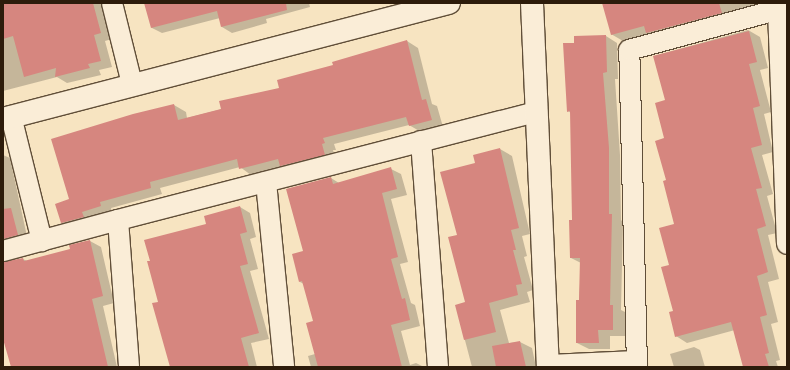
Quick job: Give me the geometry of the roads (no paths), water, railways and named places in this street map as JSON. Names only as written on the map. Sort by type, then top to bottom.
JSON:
[{"type":"street","points":[[112,3],[132,84]]},
{"type":"street","points":[[42,241],[7,118],[132,84],[449,3]]},
{"type":"street","points":[[532,3],[548,366],[637,364],[628,50],[782,9],[787,244]]},
{"type":"street","points":[[3,251],[537,112]]},
{"type":"street","points":[[421,141],[438,367]]},
{"type":"street","points":[[266,182],[284,367]]},
{"type":"street","points":[[118,220],[129,367]]}]
